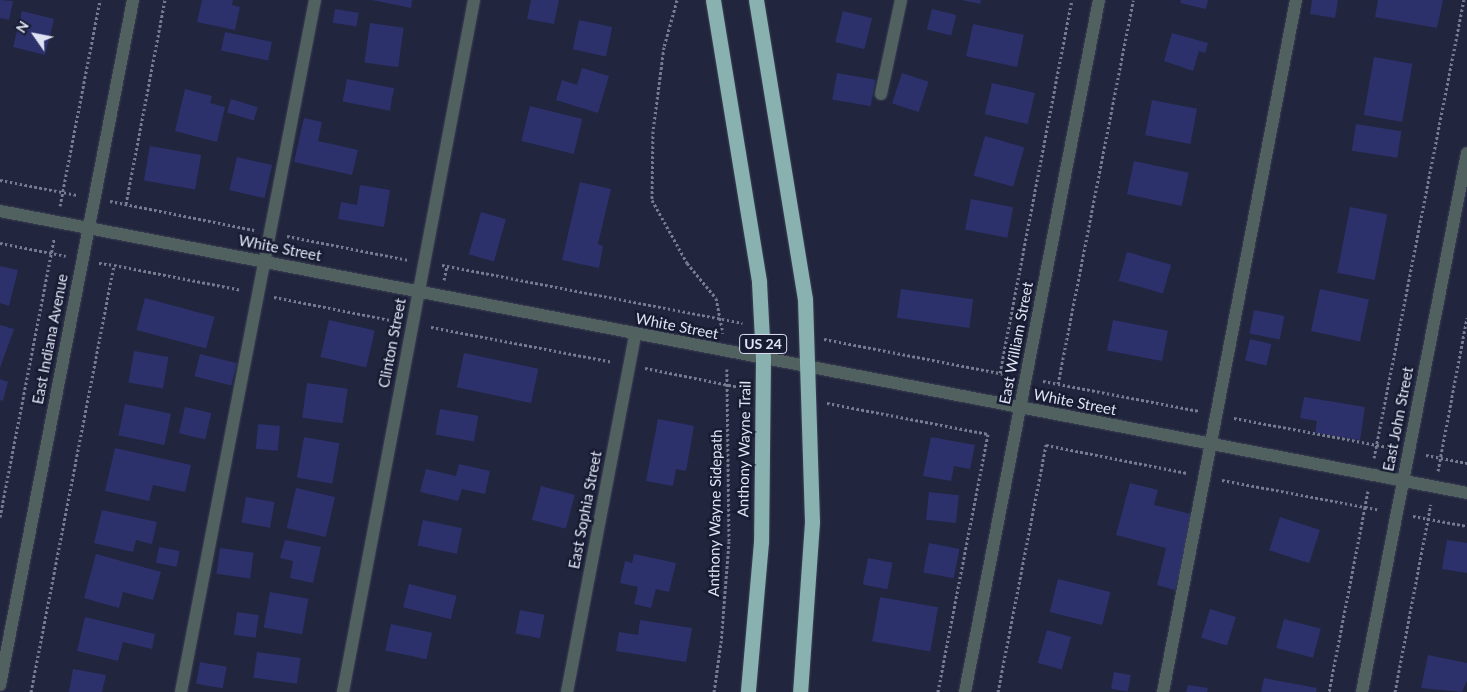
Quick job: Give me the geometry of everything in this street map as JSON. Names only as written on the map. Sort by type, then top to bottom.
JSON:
[{"type":"highway","name":"Anthony Wayne Trail","points":[[713,0],[759,282],[763,358],[761,542],[748,692]]},
{"type":"highway","name":"US 24","points":[[756,0],[805,299],[812,522],[800,692]]},
{"type":"street","name":"East Indiana Avenue","points":[[0,685],[132,0]]},
{"type":"street","points":[[181,692],[315,0]]},
{"type":"street","name":"Clinton Street","points":[[343,692],[474,0]]},
{"type":"street","points":[[881,94],[901,0]]},
{"type":"street","name":"East William Street","points":[[965,692],[1099,0]]},
{"type":"street","points":[[1163,692],[1296,0]]},
{"type":"street","name":"East John Street","points":[[1362,692],[1467,153]]},
{"type":"street","name":"White Street","points":[[0,211],[1467,493]]},
{"type":"street","name":"East Sophia Street","points":[[567,692],[635,334]]},
{"type":"path","points":[[0,517],[100,0]]},
{"type":"path","points":[[126,204],[165,0]]},
{"type":"path","points":[[677,0],[664,47],[653,131],[652,200],[686,262],[716,298],[723,328]]},
{"type":"path","points":[[806,335],[1000,373],[1072,0]]},
{"type":"path","points":[[1133,0],[1058,384],[1467,463]]},
{"type":"path","points":[[1329,692],[1464,0]]},
{"type":"path","points":[[0,180],[761,326]]},
{"type":"path","points":[[0,243],[51,253]]},
{"type":"path","points":[[431,328],[744,388]]},
{"type":"path","name":"Anthony Wayne Sidepath","points":[[714,692],[722,642],[729,542],[728,384],[726,364]]},
{"type":"path","points":[[824,402],[988,434],[938,692]]},
{"type":"path","points":[[998,692],[1046,445]]},
{"type":"path","points":[[1365,507],[1467,526]]},
{"type":"building","points":[[0,0],[13,1],[9,20],[0,18]]},
{"type":"building","points":[[202,0],[233,0],[232,5],[240,7],[235,30],[197,22]]},
{"type":"building","points":[[372,0],[412,0],[411,8]]},
{"type":"building","points":[[531,0],[559,0],[554,24],[527,19]]},
{"type":"building","points":[[962,0],[981,0],[980,4]]},
{"type":"building","points":[[1181,0],[1208,0],[1206,9],[1180,3]]},
{"type":"building","points":[[1312,0],[1338,0],[1335,18],[1310,14]]},
{"type":"building","points":[[1378,0],[1443,0],[1437,28],[1375,17]]},
{"type":"building","points":[[335,9],[359,13],[357,27],[333,23]]},
{"type":"building","points":[[932,9],[956,15],[951,35],[927,29]]},
{"type":"building","points":[[22,11],[54,19],[45,55],[13,47]]},
{"type":"building","points":[[843,11],[872,18],[864,49],[835,42]]},
{"type":"building","points":[[579,20],[612,27],[606,56],[573,49]]},
{"type":"building","points":[[370,23],[404,28],[398,67],[364,63]]},
{"type":"building","points":[[973,24],[1024,35],[1017,67],[966,56]]},
{"type":"building","points":[[225,32],[272,42],[268,61],[221,51]]},
{"type":"building","points":[[1172,33],[1208,43],[1205,53],[1199,51],[1193,71],[1164,61]]},
{"type":"building","points":[[1374,57],[1412,64],[1402,122],[1364,115]]},
{"type":"building","points":[[582,68],[609,76],[598,113],[556,100],[562,80],[577,85]]},
{"type":"building","points":[[837,73],[875,80],[871,106],[832,100]]},
{"type":"building","points":[[902,73],[929,82],[919,112],[892,103]]},
{"type":"building","points":[[347,79],[394,88],[390,111],[343,102]]},
{"type":"building","points":[[992,83],[1035,93],[1028,124],[985,114]]},
{"type":"building","points":[[185,89],[212,96],[210,103],[225,107],[217,142],[175,131]]},
{"type":"building","points":[[231,99],[258,107],[254,121],[227,112]]},
{"type":"building","points":[[1152,100],[1197,109],[1190,144],[1145,135]]},
{"type":"building","points":[[530,106],[582,119],[574,154],[521,141]]},
{"type":"building","points":[[304,118],[322,122],[318,141],[358,150],[352,175],[294,162]]},
{"type":"building","points":[[1356,124],[1401,131],[1397,158],[1352,151]]},
{"type":"building","points":[[985,136],[1024,147],[1013,187],[974,175]]},
{"type":"building","points":[[150,146],[201,155],[195,189],[144,180]]},
{"type":"building","points":[[237,157],[272,165],[264,198],[229,190]]},
{"type":"building","points":[[1134,161],[1189,173],[1182,206],[1127,194]]},
{"type":"building","points":[[580,182],[611,189],[598,244],[603,246],[599,268],[562,260]]},
{"type":"building","points":[[360,185],[390,190],[384,227],[338,219],[341,202],[357,205]]},
{"type":"building","points":[[971,199],[1013,207],[1007,238],[965,229]]},
{"type":"building","points":[[1350,207],[1387,214],[1375,280],[1337,273]]},
{"type":"building","points":[[481,212],[506,219],[494,261],[469,254]]},
{"type":"building","points":[[1127,252],[1171,265],[1163,294],[1119,281]]},
{"type":"building","points":[[0,266],[18,270],[9,306],[0,303]]},
{"type":"building","points":[[901,289],[973,299],[969,328],[897,318]]},
{"type":"building","points":[[1320,289],[1369,299],[1360,341],[1311,331]]},
{"type":"building","points":[[145,298],[215,317],[206,349],[136,330]]},
{"type":"building","points":[[1254,310],[1284,316],[1280,339],[1249,334]]},
{"type":"building","points":[[329,320],[375,331],[366,368],[320,357]]},
{"type":"building","points":[[1113,320],[1168,331],[1162,361],[1107,350]]},
{"type":"building","points":[[0,325],[14,329],[0,368]]},
{"type":"building","points":[[1250,339],[1271,344],[1266,365],[1245,360]]},
{"type":"building","points":[[134,351],[168,357],[163,389],[128,383]]},
{"type":"building","points":[[464,353],[538,369],[531,403],[457,387]]},
{"type":"building","points":[[200,354],[237,363],[231,386],[194,376]]},
{"type":"building","points":[[0,379],[8,382],[3,401],[0,400]]},
{"type":"building","points":[[307,383],[348,389],[343,423],[302,418]]},
{"type":"building","points":[[1304,397],[1365,407],[1360,440],[1315,433],[1317,421],[1300,418]]},
{"type":"building","points":[[125,404],[171,414],[164,445],[118,435]]},
{"type":"building","points":[[185,407],[211,413],[205,439],[179,433]]},
{"type":"building","points":[[440,409],[478,416],[474,441],[435,435]]},
{"type":"building","points":[[658,419],[694,426],[686,471],[676,469],[673,486],[646,481]]},
{"type":"building","points":[[258,424],[280,426],[278,451],[256,449]]},
{"type":"building","points":[[304,437],[339,443],[332,484],[297,477]]},
{"type":"building","points":[[931,437],[975,445],[970,469],[954,466],[951,481],[923,476]]},
{"type":"building","points":[[115,448],[191,465],[185,492],[153,485],[149,501],[105,491]]},
{"type":"building","points":[[459,464],[490,471],[485,494],[462,489],[458,501],[420,492],[426,469],[456,476]]},
{"type":"building","points":[[1130,483],[1158,490],[1154,505],[1195,515],[1175,590],[1157,585],[1166,548],[1116,535]]},
{"type":"building","points":[[541,486],[575,495],[566,529],[532,520]]},
{"type":"building","points":[[296,488],[335,497],[326,537],[287,528]]},
{"type":"building","points":[[929,492],[959,495],[956,523],[926,520]]},
{"type":"building","points":[[246,497],[275,502],[270,528],[241,523]]},
{"type":"building","points":[[102,510],[157,522],[152,544],[136,540],[133,552],[94,543]]},
{"type":"building","points":[[1280,517],[1320,530],[1309,563],[1269,550]]},
{"type":"building","points":[[423,520],[462,528],[457,554],[418,545]]},
{"type":"building","points":[[285,540],[321,547],[313,583],[290,578],[293,561],[280,558]]},
{"type":"building","points":[[1447,540],[1467,543],[1467,573],[1442,569]]},
{"type":"building","points":[[929,543],[959,549],[954,578],[923,572]]},
{"type":"building","points":[[159,547],[180,551],[177,567],[156,563]]},
{"type":"building","points":[[220,548],[254,553],[250,578],[216,574]]},
{"type":"building","points":[[96,554],[161,572],[153,600],[123,592],[119,608],[84,598]]},
{"type":"building","points":[[634,554],[676,563],[669,592],[656,589],[651,608],[634,604],[638,587],[620,583],[625,561],[632,563]]},
{"type":"building","points":[[868,558],[893,563],[887,589],[863,585]]},
{"type":"building","points":[[1058,579],[1110,592],[1102,625],[1050,612]]},
{"type":"building","points":[[409,584],[457,596],[451,619],[403,607]]},
{"type":"building","points":[[270,592],[308,599],[302,634],[264,627]]},
{"type":"building","points":[[880,597],[938,607],[930,652],[872,641]]},
{"type":"building","points":[[1210,609],[1236,617],[1227,646],[1201,638]]},
{"type":"building","points":[[520,610],[545,615],[540,638],[515,634]]},
{"type":"building","points":[[237,612],[259,615],[256,638],[234,635]]},
{"type":"building","points":[[85,617],[155,634],[152,649],[123,642],[118,661],[77,651]]},
{"type":"building","points":[[1284,619],[1321,629],[1313,658],[1276,648]]},
{"type":"building","points":[[640,620],[692,628],[686,662],[616,651],[619,632],[638,635]]},
{"type":"building","points":[[391,624],[432,633],[426,659],[385,650]]},
{"type":"building","points":[[1047,630],[1071,637],[1062,670],[1038,663]]},
{"type":"building","points":[[257,652],[301,658],[297,684],[253,678]]},
{"type":"building","points":[[1428,655],[1467,663],[1467,681],[1462,692],[1421,688]]},
{"type":"building","points":[[200,662],[227,667],[223,688],[196,684]]},
{"type":"building","points":[[73,669],[106,675],[102,692],[69,692]]},
{"type":"building","points":[[1114,672],[1131,675],[1128,692],[1111,689]]},
{"type":"building","points":[[1264,678],[1317,688],[1316,692],[1261,692]]},
{"type":"building","points":[[1188,685],[1208,688],[1207,692],[1186,692]]}]
